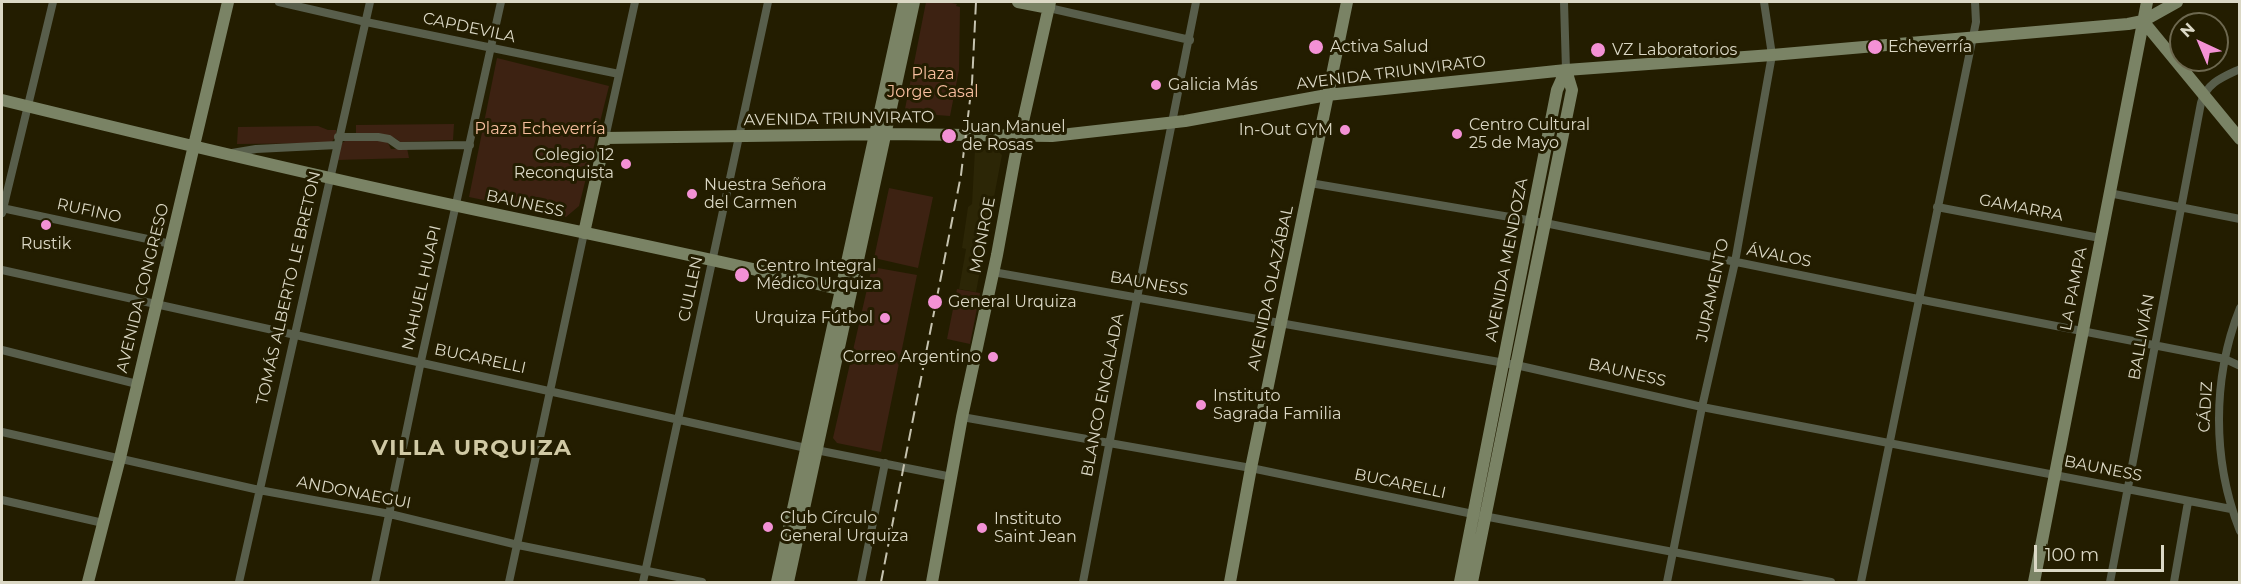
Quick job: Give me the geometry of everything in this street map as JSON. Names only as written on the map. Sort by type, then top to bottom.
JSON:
[{"type":"main road","name":"AVENIDA CONGRESO","points":[[88,582],[120,458],[228,2]]},
{"type":"main road","points":[[788,582],[812,448],[880,134],[904,2]]},
{"type":"main road","points":[[880,134],[914,2]]},
{"type":"main road","points":[[1018,2],[1050,5]]},
{"type":"main road","name":"AVENIDA OLAZÁBAL","points":[[1230,582],[1251,468],[1347,2]]},
{"type":"main road","name":"LA PAMPA","points":[[2034,582],[2146,2]]},
{"type":"main road","name":"AVENIDA TRIUNVIRATO","points":[[604,138],[880,134],[1052,136],[1172,122],[1327,95],[1566,70],[1772,55],[2143,21],[2177,2]]},
{"type":"main road","name":"MONROE","points":[[932,582],[962,417],[1015,157],[1050,5]]},
{"type":"main road","points":[[2143,21],[2240,139]]},
{"type":"main road","name":"AVENIDA MENDOZA","points":[[1460,582],[1479,515],[1539,222],[1557,90],[1566,70]]},
{"type":"main road","points":[[2,100],[194,145]]},
{"type":"main road","points":[[584,233],[604,138]]},
{"type":"main road","name":"BAUNESS","points":[[194,145],[457,206],[712,259],[846,291]]},
{"type":"main road","points":[[777,582],[812,448]]},
{"type":"main road","name":"AVENIDA MENDOZA","points":[[1472,582],[1479,515]]},
{"type":"street","points":[[2,210],[53,2]]},
{"type":"street","name":"CAPDEVILA","points":[[279,2],[619,74]]},
{"type":"street","name":"TOMÁS ALBERTO LE BRETON","points":[[239,582],[370,2]]},
{"type":"street","name":"NAHUEL HUAPI","points":[[375,582],[421,361],[501,2]]},
{"type":"street","points":[[604,138],[635,2]]},
{"type":"street","name":"CULLEN","points":[[643,582],[768,2]]},
{"type":"street","name":"BLANCO ENCALADA","points":[[1083,582],[1196,2]]},
{"type":"street","points":[[1564,2],[1566,70]]},
{"type":"street","name":"JURAMENTO","points":[[1667,582],[1702,407],[1735,262],[1772,55],[1764,2]]},
{"type":"street","points":[[1861,582],[1976,21],[1975,2]]},
{"type":"street","points":[[1050,5],[1190,40]]},
{"type":"street","points":[[2203,96],[2211,84],[2240,69]]},
{"type":"street","name":"BALLIVIÁN","points":[[2110,582],[2203,96]]},
{"type":"street","points":[[226,154],[256,148],[378,137],[389,139],[399,146],[470,145]]},
{"type":"street","name":"ÁVALOS","points":[[1310,183],[1539,222],[2225,359],[2240,366]]},
{"type":"street","points":[[2109,193],[2240,219]]},
{"type":"street","name":"GAMARRA","points":[[1937,207],[2100,238]]},
{"type":"street","name":"RUFINO","points":[[2,210],[171,244]]},
{"type":"street","points":[[509,582],[584,233]]},
{"type":"street","name":"BUCARELLI","points":[[2,270],[952,477]]},
{"type":"street","name":"BAUNESS","points":[[993,272],[1510,364],[1702,407],[2128,491],[2231,509]]},
{"type":"street","name":"CÁDIZ","points":[[2231,509],[2219,441],[2222,377],[2240,308]]},
{"type":"street","points":[[2,350],[137,384]]},
{"type":"street","name":"BUCARELLI","points":[[962,417],[1251,468],[1674,554],[1831,582]]},
{"type":"street","name":"ANDONAEGUI","points":[[2,432],[259,490],[390,514],[518,545],[702,582]]},
{"type":"street","points":[[861,582],[885,463]]},
{"type":"street","points":[[2,501],[103,523]]},
{"type":"street","points":[[2174,582],[2188,502]]},
{"type":"street","points":[[2231,509],[2240,531]]},
{"type":"shaded area","points":[[975,149],[997,150],[1002,155],[976,292],[959,289],[966,249],[962,248],[968,207],[972,204]]},
{"type":"green space","name":"Plaza Jorge Casal","points":[[926,2],[946,2],[957,4],[956,6],[960,7],[959,70],[950,116],[909,113],[905,109]]},
{"type":"green space","name":"Plaza Echeverría","points":[[497,58],[609,86],[579,206],[566,217],[469,197]]},
{"type":"green space","points":[[454,124],[453,140],[400,142],[385,135],[356,135],[356,125]]},
{"type":"green space","points":[[318,126],[336,130],[336,136],[331,143],[237,144],[238,127]]},
{"type":"green space","points":[[345,141],[387,141],[391,149],[407,148],[409,158],[336,160],[342,143]]},
{"type":"green space","name":"Urquiza Fútbol","points":[[889,188],[933,197],[918,268],[874,258]]},
{"type":"green space","points":[[872,267],[917,275],[881,452],[837,443],[833,438]]},
{"type":"green space","points":[[957,289],[980,293],[970,344],[947,339]]},
{"type":"railway","points":[[881,582],[961,175],[972,83],[976,2]]},
{"type":"place","name":"Activa Salud","points":[[1316,47]]},
{"type":"place","name":"Echeverría","points":[[1875,47]]},
{"type":"place","name":"VZ Laboratorios","points":[[1598,50]]},
{"type":"place","name":"Galicia Más","points":[[1156,85]]},
{"type":"place","name":"In-Out GYM","points":[[1345,130]]},
{"type":"place","name":"Centro Cultural 25 de Mayo","points":[[1457,134]]},
{"type":"place","name":"Juan Manuel de Rosas","points":[[949,136]]},
{"type":"place","name":"Colegio 12 Reconquista","points":[[626,164]]},
{"type":"place","name":"Nuestra Señora del Carmen","points":[[692,194]]},
{"type":"place","name":"Rustik","points":[[46,225]]},
{"type":"place","name":"Centro Integral Médico Urquiza","points":[[742,275]]},
{"type":"place","name":"General Urquiza","points":[[935,302]]},
{"type":"place","name":"Urquiza Fútbol","points":[[885,318]]},
{"type":"place","name":"Correo Argentino","points":[[993,357]]},
{"type":"place","name":"Instituto Sagrada Familia","points":[[1201,405]]},
{"type":"place","name":"Club Círculo General Urquiza","points":[[768,527]]},
{"type":"place","name":"Instituto Saint Jean","points":[[982,528]]},
{"type":"district","name":"VILLA URQUIZA","points":[[472,449]]}]
